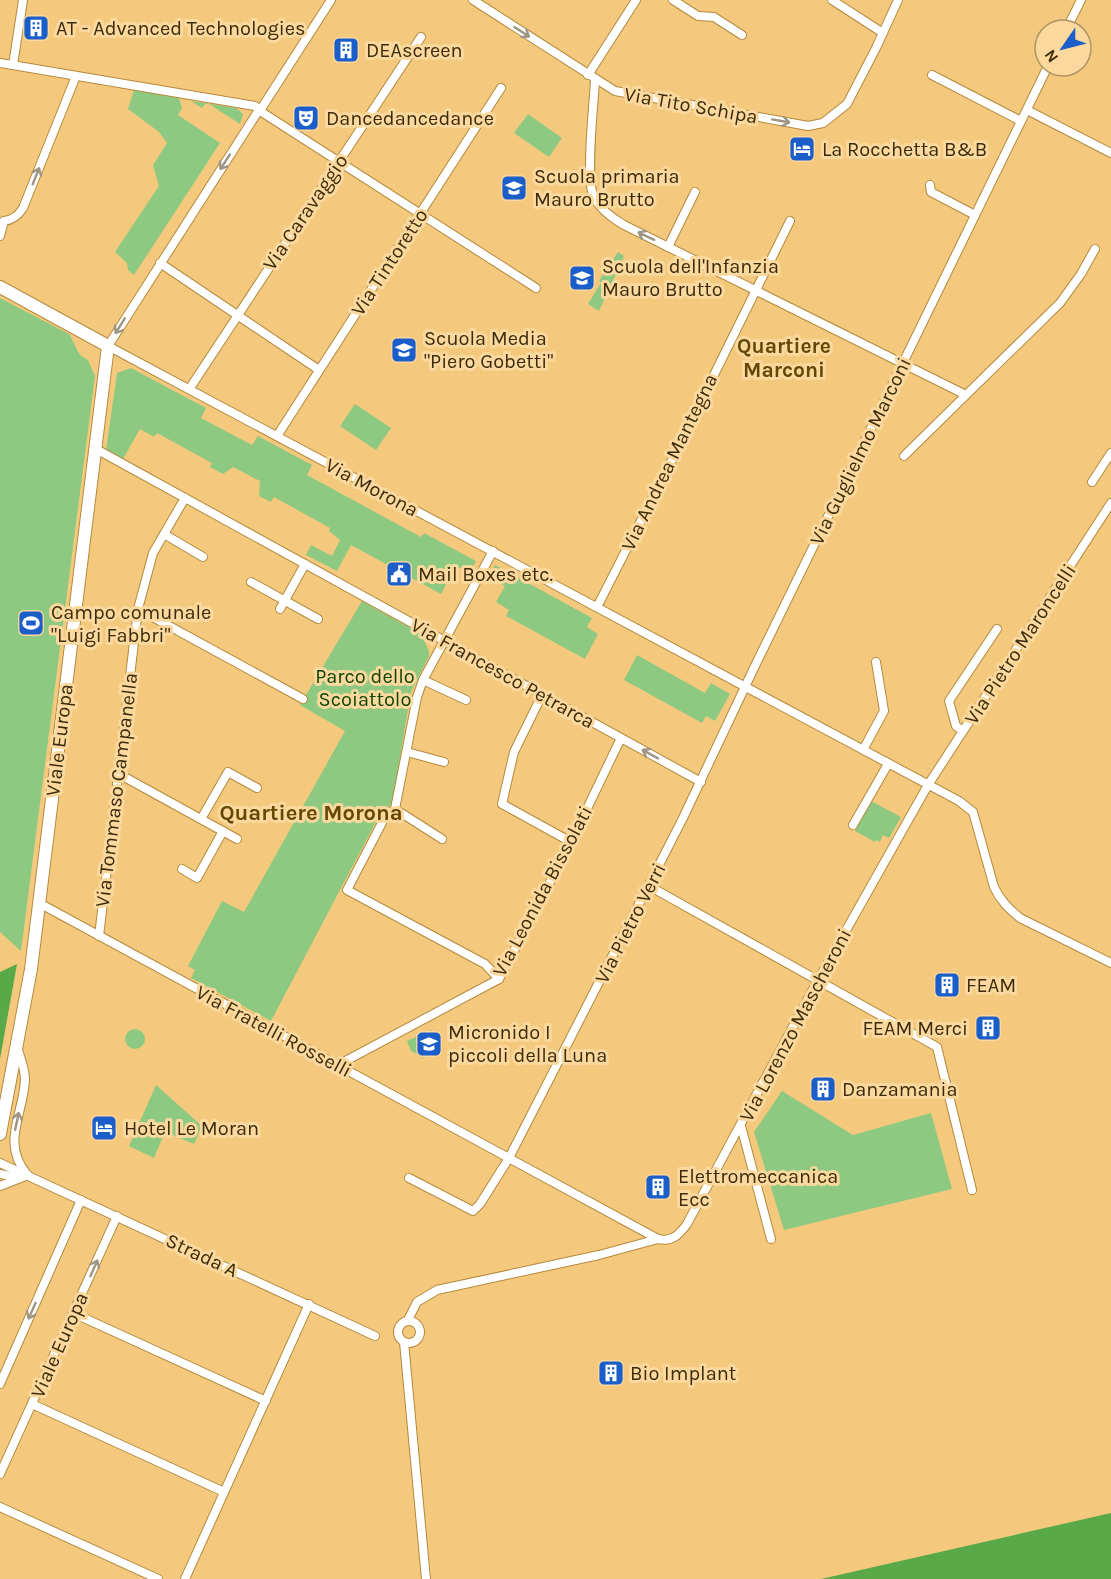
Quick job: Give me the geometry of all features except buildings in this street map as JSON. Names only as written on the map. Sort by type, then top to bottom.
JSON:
[{"type":"main road","name":"Via Morona","points":[[0,287],[108,346]]},
{"type":"main road","name":"Viale Europa","points":[[0,1134],[31,969],[108,346]]},
{"type":"street","points":[[13,65],[23,0]]},
{"type":"street","points":[[108,346],[331,0]]},
{"type":"street","name":"Via Tito Schipa","points":[[473,0],[615,91],[808,126],[829,119],[847,104],[898,0]]},
{"type":"street","points":[[636,0],[591,77],[590,172],[592,195],[604,210],[616,220],[668,247],[966,395]]},
{"type":"street","points":[[673,0],[698,16],[714,17],[742,35]]},
{"type":"street","points":[[832,0],[883,33]]},
{"type":"street","points":[[1072,18],[1081,0]]},
{"type":"street","name":"Via Caravaggio","points":[[190,388],[421,37]]},
{"type":"street","points":[[0,63],[258,110],[536,288]]},
{"type":"street","points":[[932,75],[1021,121]]},
{"type":"street","points":[[0,236],[2,220],[10,221],[23,208],[76,76]]},
{"type":"street","name":"Via Guglielmo Marconi","points":[[745,686],[1042,78]]},
{"type":"street","name":"Via Tintoretto","points":[[277,436],[501,88]]},
{"type":"street","points":[[1027,110],[1111,153]]},
{"type":"street","points":[[930,186],[931,192],[975,215]]},
{"type":"street","points":[[668,247],[695,192]]},
{"type":"street","name":"Via Andrea Mantegna","points":[[597,607],[790,220]]},
{"type":"street","points":[[904,456],[1060,303],[1081,274],[1095,249]]},
{"type":"street","points":[[160,262],[320,370]]},
{"type":"street","name":"Via Morona","points":[[108,346],[959,801],[973,812],[994,887],[1009,909],[1020,918],[1111,963]]},
{"type":"street","name":"Via Francesco Petrarca","points":[[96,449],[701,782]]},
{"type":"street","points":[[1092,482],[1111,453]]},
{"type":"street","name":"Via Tommaso Campanella","points":[[99,936],[138,609],[153,553],[185,498]]},
{"type":"street","name":"Via Pietro Maroncelli","points":[[928,785],[1111,503]]},
{"type":"street","points":[[164,534],[203,557]]},
{"type":"street","points":[[493,551],[423,680],[417,697],[395,809],[386,817],[347,890],[485,964],[500,979]]},
{"type":"street","points":[[280,609],[305,564]]},
{"type":"street","points":[[251,582],[318,619]]},
{"type":"street","points":[[138,609],[303,699]]},
{"type":"street","points":[[963,731],[956,726],[949,701],[997,629]]},
{"type":"street","points":[[863,750],[884,711],[876,662]]},
{"type":"street","points":[[423,680],[466,700]]},
{"type":"street","name":"Via Pietro Verri","points":[[509,1158],[701,782],[745,686]]},
{"type":"street","points":[[542,695],[514,752],[502,804],[571,842]]},
{"type":"street","name":"Via Leonida Bissolati","points":[[338,1065],[500,979],[571,842],[621,738]]},
{"type":"street","points":[[407,752],[444,762]]},
{"type":"street","points":[[853,825],[888,764]]},
{"type":"street","points":[[201,819],[228,772],[257,788]]},
{"type":"street","points":[[119,774],[237,839]]},
{"type":"street","name":"Via Lorenzo Mascheroni","points":[[408,1320],[417,1302],[437,1290],[599,1255],[658,1239],[674,1238],[687,1224],[818,980],[928,785]]},
{"type":"street","points":[[395,809],[442,840]]},
{"type":"street","points":[[182,869],[197,878],[223,831]]},
{"type":"street","points":[[649,886],[937,1047],[972,1190]]},
{"type":"street","name":"Via Fratelli Rosselli","points":[[39,903],[658,1239]]},
{"type":"street","points":[[0,1186],[28,1175],[18,1162],[13,1142],[25,1087],[25,1075],[17,1047]]},
{"type":"street","points":[[741,1126],[771,1239]]},
{"type":"street","points":[[409,1178],[473,1211],[480,1204],[509,1158]]},
{"type":"street","name":"Strada A","points":[[0,1163],[375,1336]]},
{"type":"street","name":"Strada A","points":[[0,1174],[8,1177],[28,1175]]},
{"type":"street","name":"Viale Europa","points":[[0,1384],[81,1200]]},
{"type":"street","name":"Viale Europa","points":[[0,1474],[117,1216]]},
{"type":"street","points":[[185,1579],[309,1304]]},
{"type":"street","points":[[73,1312],[266,1401]]},
{"type":"street","points":[[404,1342],[415,1341],[421,1332],[418,1325],[408,1320],[401,1323],[398,1330],[399,1337],[404,1342],[426,1579]]},
{"type":"street","points":[[32,1404],[224,1492]]},
{"type":"street","points":[[0,1507],[158,1579]]},
{"type":"green space","points":[[134,90],[179,98],[182,108],[178,115],[220,143],[134,275],[128,270],[127,263],[115,252],[159,186],[153,165],[167,143],[159,132],[128,109]]},
{"type":"green space","points":[[191,101],[236,108],[243,114],[240,124],[209,104],[205,104],[202,108]]},
{"type":"green space","points":[[528,114],[562,138],[549,157],[514,133]]},
{"type":"green space","points":[[618,252],[624,256],[599,311],[588,304],[601,283],[599,281]]},
{"type":"green space","name":"Campo comunale \"Luigi Fabbri\"","points":[[0,298],[69,334],[78,352],[88,360],[95,376],[21,951],[0,932]]},
{"type":"green space","points":[[131,368],[206,408],[201,418],[252,445],[258,436],[312,465],[307,475],[421,537],[424,533],[476,561],[469,573],[456,566],[441,594],[351,545],[337,571],[306,555],[311,545],[332,556],[340,540],[329,531],[330,528],[274,497],[271,502],[259,496],[260,481],[233,467],[223,474],[210,467],[212,463],[157,433],[154,437],[140,429],[123,459],[106,450],[117,373]]},
{"type":"green space","points":[[355,404],[391,428],[376,450],[340,426]]},
{"type":"green space","points":[[495,565],[592,618],[587,627],[598,634],[585,659],[506,616],[509,610],[496,602],[505,586],[488,577]]},
{"type":"green space","name":"Parco dello Scoiattolo","points":[[362,601],[421,634],[429,656],[411,692],[392,804],[379,816],[271,1021],[191,978],[195,970],[188,966],[222,901],[244,912],[345,731],[300,705]]},
{"type":"green space","points":[[637,655],[705,693],[711,683],[730,694],[715,721],[706,716],[702,723],[624,680]]},
{"type":"green space","points":[[871,801],[901,817],[889,838],[883,835],[880,842],[876,840],[875,842],[855,831]]},
{"type":"green space","points":[[17,964],[0,1059],[0,972]]},
{"type":"green space","points":[[135,1029],[142,1032],[145,1039],[142,1046],[135,1049],[128,1046],[125,1039],[128,1032]]},
{"type":"green space","points":[[431,1030],[441,1049],[424,1058],[411,1051],[407,1041]]},
{"type":"green space","points":[[156,1085],[202,1126],[194,1144],[165,1132],[154,1158],[129,1146]]},
{"type":"green space","points":[[782,1091],[853,1135],[931,1113],[952,1189],[784,1230],[754,1132]]},
{"type":"green space","points":[[1111,1513],[1111,1579],[821,1579]]},
{"type":"place","name":"AT - Advanced Technologies","points":[[36,28]]},
{"type":"place","name":"DEAscreen","points":[[346,50]]},
{"type":"place","name":"Dancedancedance","points":[[306,118]]},
{"type":"place","name":"La Rocchetta B&B","points":[[802,149]]},
{"type":"place","name":"Scuola primaria Mauro Brutto","points":[[514,188]]},
{"type":"place","name":"Scuola dell'Infanzia Mauro Brutto","points":[[582,278]]},
{"type":"place","name":"Scuola Media \"Piero Gobetti\"","points":[[404,350]]},
{"type":"place","name":"Mail Boxes etc.","points":[[399,574]]},
{"type":"place","name":"Campo comunale \"Luigi Fabbri\"","points":[[31,623]]},
{"type":"place","name":"FEAM","points":[[947,985]]},
{"type":"place","name":"FEAM Merci","points":[[988,1028]]},
{"type":"place","name":"Micronido I piccoli della Luna","points":[[429,1044]]},
{"type":"place","name":"Danzamania","points":[[823,1089]]},
{"type":"place","name":"Hotel Le Moran","points":[[104,1128]]},
{"type":"place","name":"Elettromeccanica Ecc","points":[[658,1187]]},
{"type":"place","name":"Bio Implant","points":[[611,1373]]},
{"type":"district","name":"Quartiere Marconi","points":[[784,358]]},
{"type":"district","name":"Quartiere Morona","points":[[311,812]]}]
